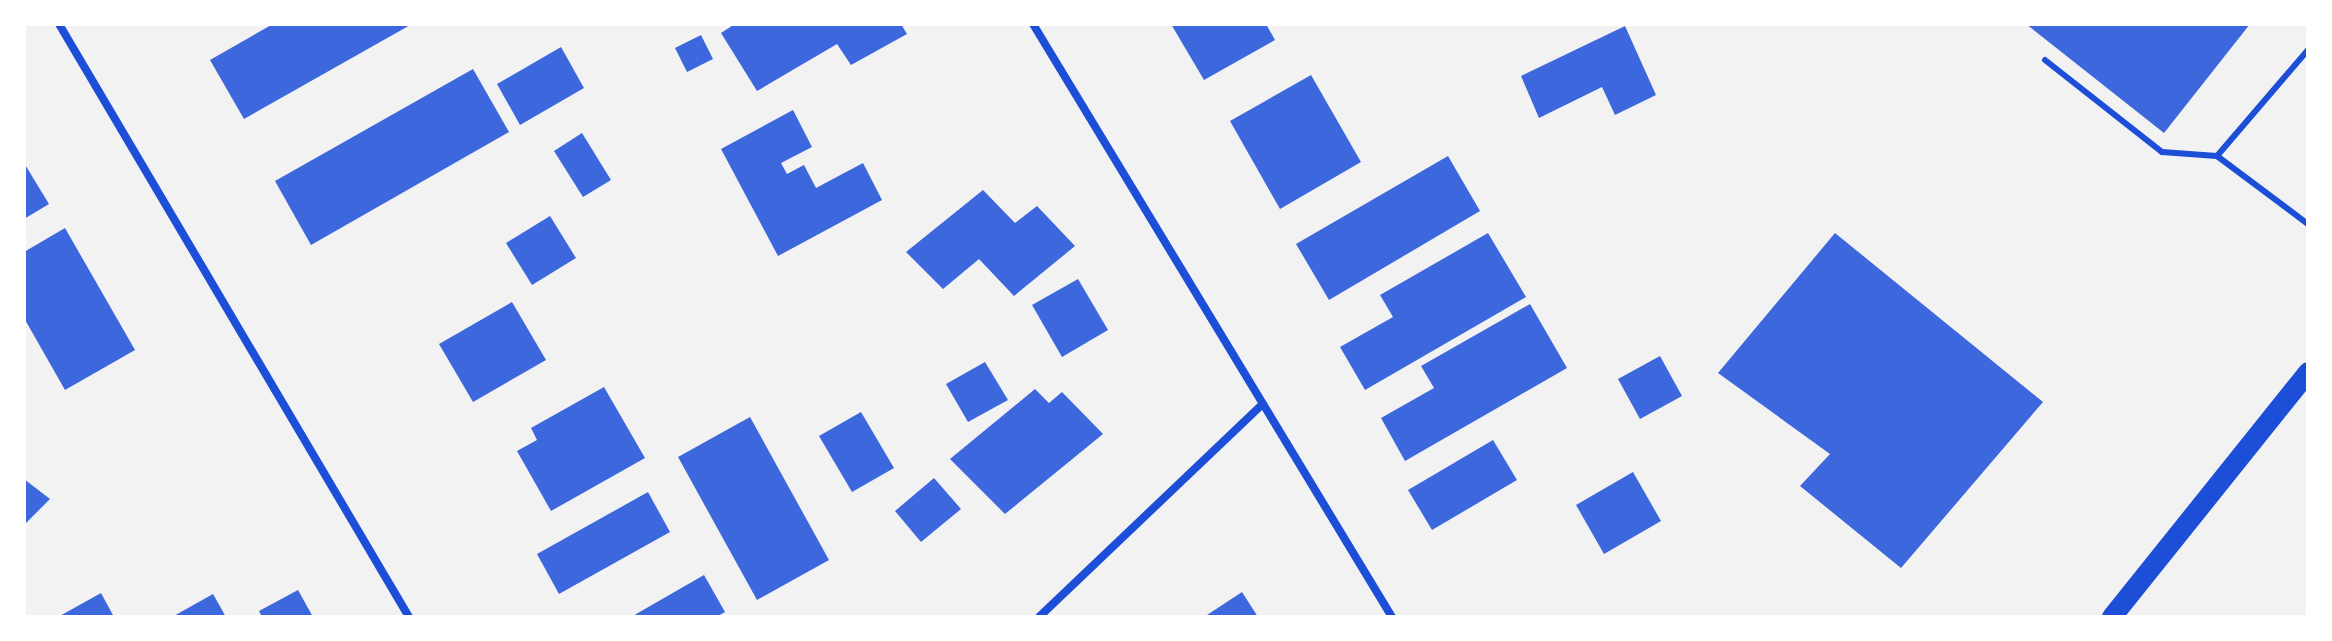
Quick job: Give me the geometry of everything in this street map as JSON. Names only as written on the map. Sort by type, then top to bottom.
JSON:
[{"type":"main road","points":[[2112,617],[2308,372]]},
{"type":"street","points":[[59,24],[409,617]]},
{"type":"street","points":[[1033,24],[1392,617]]},
{"type":"street","points":[[1039,617],[1263,404]]},
{"type":"lane","points":[[2217,156],[2308,50]]},
{"type":"lane","points":[[2045,60],[2162,152],[2217,156],[2308,224]]},
{"type":"building","points":[[273,24],[412,24],[244,119],[210,60]]},
{"type":"building","points":[[735,24],[901,24],[907,34],[851,65],[837,44],[757,91],[721,33]]},
{"type":"building","points":[[1171,24],[1266,24],[1275,40],[1204,80]]},
{"type":"building","points":[[2026,24],[2250,24],[2164,133]]},
{"type":"building","points":[[1625,26],[1656,95],[1615,115],[1602,87],[1539,118],[1521,76]]},
{"type":"building","points":[[701,35],[713,59],[687,72],[675,48]]},
{"type":"building","points":[[561,47],[584,88],[520,125],[497,84]]},
{"type":"building","points":[[473,69],[509,132],[311,245],[275,181]]},
{"type":"building","points":[[1311,75],[1361,162],[1280,209],[1230,121]]},
{"type":"building","points":[[793,110],[812,147],[781,163],[787,174],[804,165],[816,188],[863,163],[882,200],[778,256],[721,149]]},
{"type":"building","points":[[582,133],[611,180],[583,197],[554,151]]},
{"type":"building","points":[[1448,156],[1480,211],[1329,300],[1296,244]]},
{"type":"building","points":[[24,163],[49,204],[24,219]]},
{"type":"building","points":[[983,190],[1015,223],[1037,206],[1075,246],[1014,296],[979,259],[943,289],[906,252]]},
{"type":"building","points":[[550,216],[576,258],[532,285],[506,243]]},
{"type":"building","points":[[65,228],[135,350],[65,390],[24,318],[24,252]]},
{"type":"building","points":[[1488,233],[1526,297],[1365,390],[1340,347],[1393,317],[1380,295]]},
{"type":"building","points":[[1835,233],[2043,402],[1901,568],[1800,486],[1830,454],[1718,373]]},
{"type":"building","points":[[1078,279],[1108,330],[1062,357],[1032,305]]},
{"type":"building","points":[[512,302],[546,360],[473,402],[439,344]]},
{"type":"building","points":[[1530,304],[1567,368],[1405,461],[1381,418],[1434,388],[1421,366]]},
{"type":"building","points":[[1660,356],[1682,396],[1640,419],[1618,379]]},
{"type":"building","points":[[985,362],[1008,400],[968,422],[946,384]]},
{"type":"building","points":[[604,387],[645,458],[551,511],[517,451],[537,440],[531,428]]},
{"type":"building","points":[[1035,389],[1049,403],[1062,392],[1103,434],[1005,514],[950,459]]},
{"type":"building","points":[[861,412],[894,468],[852,492],[819,436]]},
{"type":"building","points":[[750,417],[829,560],[757,600],[678,457]]},
{"type":"building","points":[[1493,440],[1517,480],[1432,530],[1408,490]]},
{"type":"building","points":[[1633,472],[1661,521],[1604,554],[1576,505]]},
{"type":"building","points":[[934,478],[961,509],[921,542],[895,511]]},
{"type":"building","points":[[24,479],[50,499],[24,525]]},
{"type":"building","points":[[648,492],[670,532],[559,594],[537,554]]},
{"type":"building","points":[[704,575],[725,612],[716,617],[631,617]]},
{"type":"building","points":[[298,590],[313,617],[262,617],[259,611]]},
{"type":"building","points":[[1242,592],[1258,617],[1204,617]]},
{"type":"building","points":[[101,593],[114,617],[58,617]]},
{"type":"building","points":[[213,594],[226,617],[172,617]]}]
